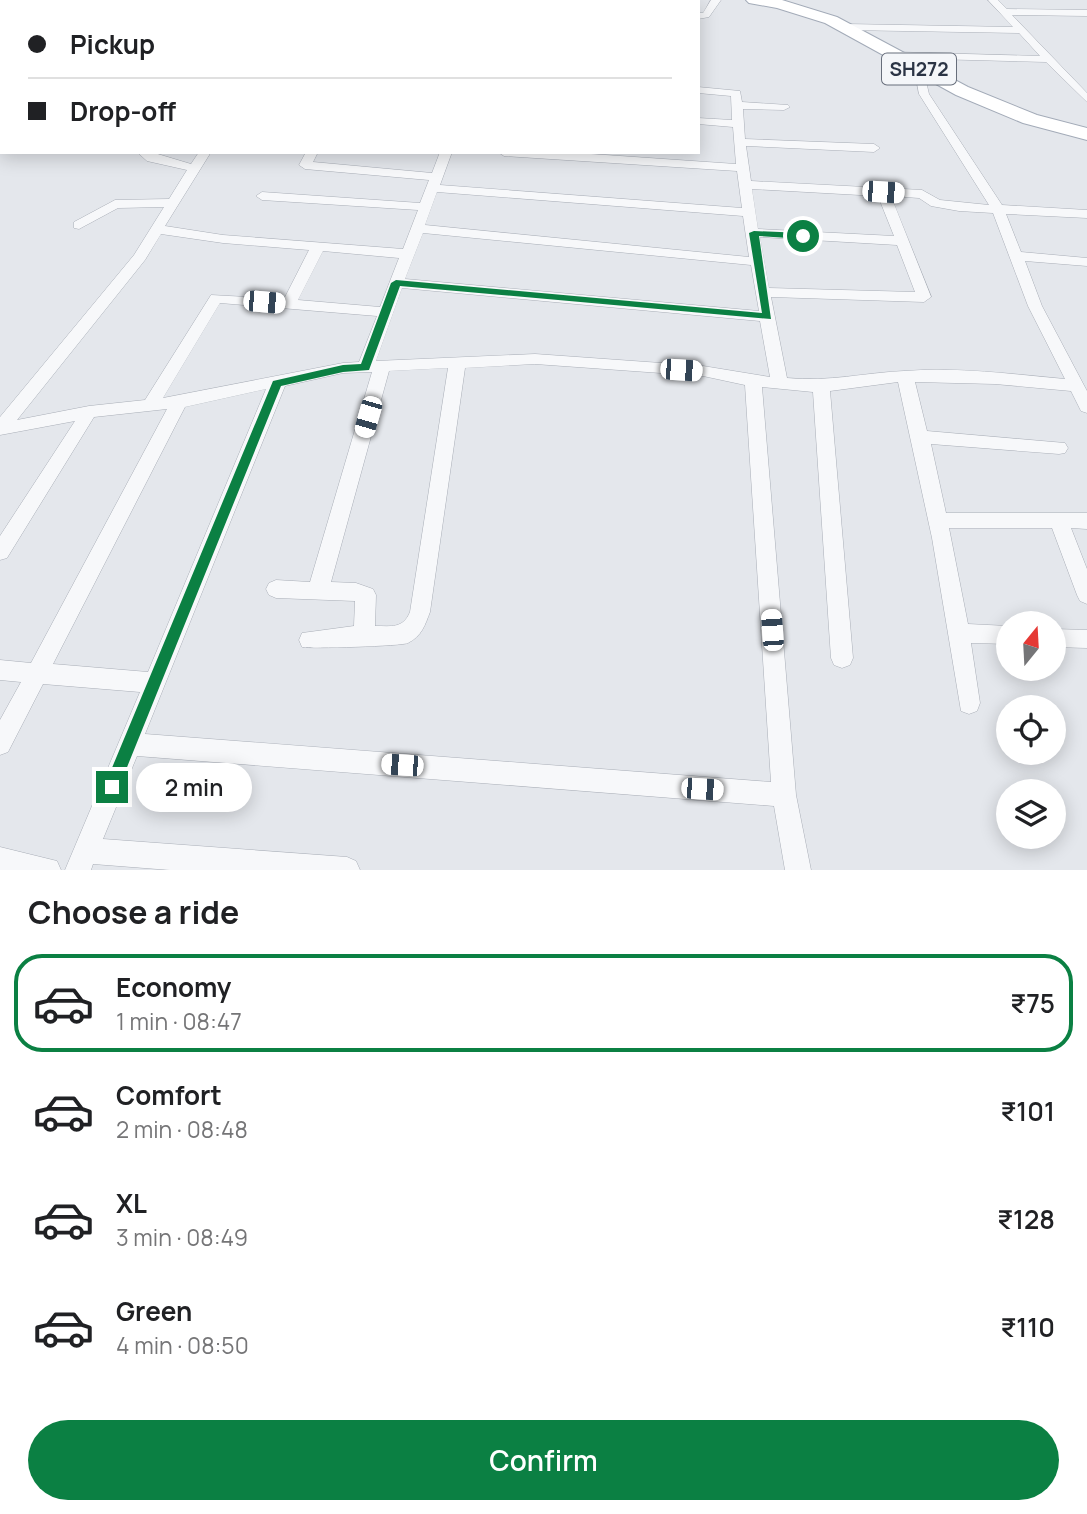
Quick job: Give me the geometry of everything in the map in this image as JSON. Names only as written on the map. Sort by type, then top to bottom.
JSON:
[{"type":"main road","name":"SH272","points":[[754,0],[779,4],[846,27],[918,69],[1030,119],[1087,134]]},
{"type":"street","points":[[700,16],[706,15],[716,0]]},
{"type":"street","points":[[993,0],[1087,99]]},
{"type":"street","points":[[1054,0],[1066,13]]},
{"type":"street","points":[[1004,12],[1087,13]]},
{"type":"street","points":[[846,27],[1022,30]]},
{"type":"street","points":[[895,55],[1049,59]]},
{"type":"street","points":[[918,69],[924,94],[998,209],[1035,306],[1087,407]]},
{"type":"street","points":[[700,90],[736,93],[737,124],[780,384]]},
{"type":"street","points":[[736,105],[784,107]]},
{"type":"street","points":[[700,121],[737,124]]},
{"type":"street","points":[[740,142],[874,148]]},
{"type":"street","points":[[145,154],[150,158],[194,168]]},
{"type":"street","points":[[0,429],[141,257],[204,154]]},
{"type":"street","points":[[311,154],[305,165],[434,182],[751,213]]},
{"type":"street","points":[[318,591],[386,312],[445,154]]},
{"type":"street","points":[[534,154],[744,168]]},
{"type":"street","points":[[747,185],[922,194],[936,203],[959,207],[1087,214]]},
{"type":"street","points":[[763,292],[924,297],[883,192]]},
{"type":"street","points":[[262,196],[424,207]]},
{"type":"street","points":[[79,225],[115,204],[173,203]]},
{"type":"street","points":[[416,228],[758,262]]},
{"type":"street","points":[[157,229],[223,239],[407,254]]},
{"type":"street","points":[[754,233],[902,241]]},
{"type":"street","points":[[289,304],[318,247]]},
{"type":"street","points":[[1016,256],[1087,262]]},
{"type":"street","points":[[396,283],[767,317]]},
{"type":"street","points":[[150,405],[216,298],[386,312]]},
{"type":"street","points":[[0,429],[89,412],[178,402],[277,384],[343,368],[535,359],[703,371],[753,381],[821,387],[905,376],[995,378],[1074,386]]},
{"type":"street","points":[[310,639],[364,635],[402,636],[415,627],[420,612],[457,364]]},
{"type":"street","points":[[905,376],[938,520],[969,702]]},
{"type":"street","points":[[753,381],[784,795],[798,870]]},
{"type":"street","points":[[277,384],[82,861],[347,870]]},
{"type":"street","points":[[821,387],[842,658]]},
{"type":"street","points":[[0,744],[35,672],[178,402]]},
{"type":"street","points":[[0,552],[89,412]]},
{"type":"street","points":[[921,437],[1059,448]]},
{"type":"street","points":[[938,520],[1087,521]]},
{"type":"street","points":[[1058,520],[1087,595]]},
{"type":"street","points":[[276,589],[355,592],[366,595],[364,635]]},
{"type":"street","points":[[959,633],[996,635]]},
{"type":"street","points":[[1066,638],[1087,639]]},
{"type":"street","points":[[0,670],[153,683]]},
{"type":"street","points":[[129,744],[784,795]]},
{"type":"street","points":[[0,860],[48,870]]},
{"type":"route","points":[[112,787],[277,384],[343,368],[365,368],[396,283],[767,317],[754,233],[803,236]]}]
